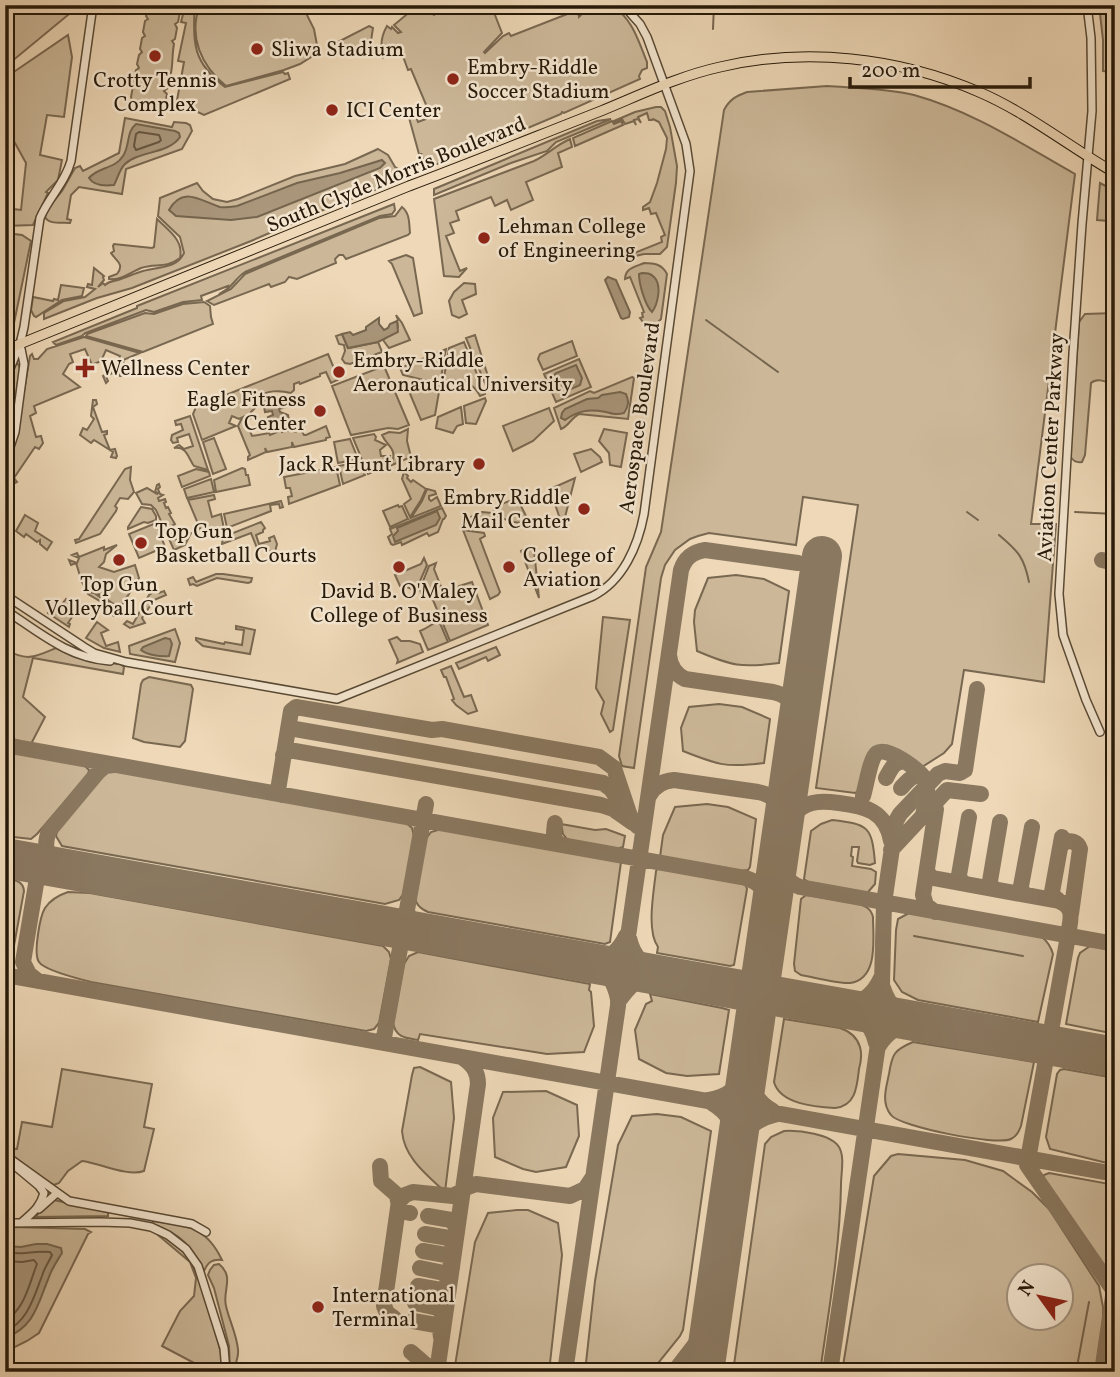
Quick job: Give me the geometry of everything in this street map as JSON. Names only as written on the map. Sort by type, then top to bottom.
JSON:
[{"type":"main road","name":"South Clyde Morris Boulevard","points":[[5,350],[665,85],[717,67],[760,60],[816,57],[857,59],[913,69],[954,82],[981,93],[1038,125],[1115,173]]},
{"type":"street","points":[[5,395],[9,371],[24,327],[40,218],[44,207],[64,179],[70,162],[93,5]]},
{"type":"street","name":"Aerospace Boulevard","points":[[5,594],[94,653],[127,662],[337,699],[593,596],[612,584],[625,565],[644,514],[689,160],[665,85],[640,24],[623,5]]},
{"type":"street","name":"Aviation Center Parkway","points":[[1087,5],[1092,111],[1073,354],[1059,594],[1063,635],[1100,732]]},
{"type":"street","points":[[5,462],[15,432],[24,364],[20,344]]},
{"type":"street","name":"Aerospace Boulevard","points":[[5,610],[80,656],[127,662]]},
{"type":"street","points":[[29,625],[36,616]]},
{"type":"street","points":[[8,1157],[69,1201],[192,1224],[206,1232]]},
{"type":"street","points":[[8,1157],[20,1172],[40,1186],[44,1193],[36,1210],[22,1223]]},
{"type":"street","points":[[36,1210],[57,1193]]},
{"type":"street","points":[[5,1223],[130,1223],[151,1227],[169,1235],[186,1249],[198,1266],[224,1348],[226,1372]]},
{"type":"shaded area","points":[[5,5],[59,5],[68,15],[5,67]]},
{"type":"shaded area","name":"Crotty Tennis Complex","points":[[150,5],[178,9],[180,12],[175,24],[175,39],[172,41],[174,44],[168,88],[164,91],[167,94],[162,106],[132,100],[131,97],[136,84],[133,81],[139,68],[137,64],[142,52],[140,49]]},
{"type":"shaded area","points":[[178,5],[195,5],[197,51],[206,69],[225,87],[283,72],[288,73],[290,79],[204,115],[176,106],[184,62],[178,61],[186,23],[181,22],[185,7]]},
{"type":"shaded area","name":"Sliwa Stadium","points":[[200,5],[302,5],[314,29],[317,45],[311,57],[300,64],[226,86],[210,69],[199,50],[195,28]]},
{"type":"shaded area","points":[[418,5],[424,6],[421,9],[426,14],[430,12],[434,15],[443,5],[473,5],[493,10],[502,33],[485,53],[503,36],[509,33],[511,36],[575,11],[575,5],[579,17],[582,14],[581,5],[612,5],[625,17],[634,31],[647,68],[642,70],[640,79],[564,113],[437,164],[429,164],[427,159],[421,158],[419,154],[408,114],[414,111],[418,122],[430,114],[400,48],[383,57],[382,49],[382,37],[387,26],[398,33],[401,32],[394,25]]},
{"type":"shaded area","points":[[1099,5],[1115,5],[1115,72],[1103,71]]},
{"type":"shaded area","points":[[369,26],[373,28],[370,47],[343,57],[339,55],[342,49],[338,42]]},
{"type":"shaded area","points":[[68,35],[72,57],[64,117],[47,115],[40,155],[62,160],[58,180],[46,192],[48,193],[33,225],[5,226],[5,208],[21,210],[26,163],[5,125],[5,78]]},
{"type":"shaded area","points":[[827,86],[893,91],[935,102],[996,129],[1075,174],[1031,524],[1056,524],[1044,682],[964,670],[952,744],[944,753],[922,767],[896,750],[882,747],[869,755],[859,791],[855,793],[816,788],[858,505],[803,497],[796,545],[709,533],[690,539],[675,550],[665,565],[661,578],[634,768],[622,766],[619,756],[646,567],[661,532],[724,110],[734,98],[747,92]]},
{"type":"shaded area","points":[[656,107],[665,111],[677,166],[667,247],[660,254],[631,257],[630,250],[632,254],[662,242],[661,237],[665,235],[656,213],[651,214],[649,208],[643,210],[643,207],[650,202],[657,183],[667,138],[659,122],[649,120],[647,113],[638,117],[641,123],[638,119],[634,120],[636,125],[634,121],[625,124],[622,119],[614,121]]},
{"type":"shaded area","points":[[125,118],[172,127],[174,122],[186,123],[192,131],[182,149],[126,169],[122,194],[79,187],[71,195],[67,219],[71,220],[70,223],[47,220],[45,217],[49,207],[75,168],[80,166],[83,171],[119,153]]},
{"type":"shaded area","points":[[611,119],[556,142],[547,151],[434,195],[434,189],[597,121]]},
{"type":"shaded area","points":[[612,121],[614,124],[621,121],[623,125],[575,146],[573,138]]},
{"type":"shaded area","points":[[570,139],[572,147],[558,153],[562,167],[526,182],[533,200],[511,210],[507,200],[495,206],[491,197],[456,211],[459,220],[450,223],[454,233],[446,236],[460,271],[467,268],[459,277],[444,276],[434,199],[534,161]]},
{"type":"shaded area","points":[[378,149],[388,155],[400,170],[393,183],[132,288],[97,298],[44,319],[44,313],[64,301],[85,297],[95,289],[87,287],[88,284],[92,285],[94,268],[104,276],[98,287],[103,283],[105,285],[140,272],[171,265],[181,258],[184,253],[180,237],[158,216],[160,198],[197,183],[213,199],[227,202],[295,176],[345,164]]},
{"type":"shaded area","points":[[1100,183],[1115,191],[1115,223],[1097,220]]},
{"type":"shaded area","points":[[394,204],[395,210],[392,214],[380,216],[245,272],[227,289],[228,286],[201,296],[202,300],[183,302],[154,312],[146,310],[56,345],[53,342]]},
{"type":"shaded area","points":[[402,207],[409,219],[408,235],[346,259],[339,255],[335,259],[336,263],[297,279],[289,277],[285,282],[271,287],[269,284],[214,305],[207,301],[231,289],[245,274],[379,218],[395,216]]},
{"type":"shaded area","points":[[157,219],[170,231],[180,246],[180,258],[170,264],[141,268],[109,279],[117,274],[120,268],[111,253],[114,251],[114,244],[154,247]]},
{"type":"shaded area","points":[[5,233],[22,235],[31,241],[13,328],[9,335],[5,336]]},
{"type":"shaded area","points":[[406,255],[413,258],[422,313],[414,316],[389,261]]},
{"type":"shaded area","points":[[644,263],[657,265],[667,274],[661,319],[655,325],[643,322],[640,318],[644,312],[630,277],[625,279],[629,270]]},
{"type":"shaded area","points":[[464,283],[475,284],[476,294],[462,300],[467,314],[459,318],[452,315],[449,301]]},
{"type":"shaded area","points":[[61,285],[84,288],[82,296],[62,300],[34,316],[31,310],[33,297],[58,300]]},
{"type":"shaded area","points":[[204,302],[210,306],[213,324],[143,352],[86,336],[145,313],[154,314],[183,304]]},
{"type":"shaded area","points":[[1115,313],[1115,385],[1099,380],[1091,383],[1085,455],[1082,462],[1076,462],[1070,456],[1079,322],[1085,314]]},
{"type":"shaded area","points":[[396,315],[410,340],[389,348],[383,340],[398,327]]},
{"type":"shaded area","points":[[342,334],[348,348],[378,342],[382,352],[350,364],[345,363],[342,359],[344,345],[339,344],[336,336]]},
{"type":"shaded area","points":[[475,335],[491,386],[487,388],[466,338]]},
{"type":"shaded area","points":[[84,337],[140,353],[123,360],[125,368],[121,376],[117,371],[106,376],[106,383],[103,376],[115,370],[120,356],[106,350],[101,361],[92,365],[85,349],[70,354],[73,362],[63,374],[80,387],[34,406],[36,413],[30,416],[36,437],[41,436],[43,443],[39,449],[35,447],[14,478],[17,482],[12,481],[5,491],[5,470],[16,439],[30,356],[32,354],[34,359],[38,359],[47,349]]},
{"type":"shaded area","points":[[572,341],[577,356],[543,370],[538,359],[540,354]]},
{"type":"shaded area","points":[[464,342],[485,394],[480,396],[473,387],[464,382],[454,380],[443,383],[449,348]]},
{"type":"shaded area","points":[[446,349],[440,384],[403,375],[400,368]]},
{"type":"shaded area","points":[[328,354],[333,366],[344,377],[331,383],[326,372],[300,384],[294,384],[291,393],[265,393],[257,398],[257,406],[251,412],[252,417],[239,419],[232,416],[229,423],[236,426],[202,440],[193,414],[196,407]]},
{"type":"shaded area","points":[[579,359],[591,387],[556,402],[544,374]]},
{"type":"shaded area","points":[[15,364],[20,368],[5,454],[5,420]]},
{"type":"shaded area","points":[[384,366],[409,425],[351,435],[332,386]]},
{"type":"shaded area","points":[[632,377],[628,419],[579,414],[561,429],[554,408],[590,391],[594,393]]},
{"type":"shaded area","points":[[423,382],[440,386],[435,415],[421,420],[408,389]]},
{"type":"shaded area","points":[[485,398],[476,424],[466,423],[464,406]]},
{"type":"shaded area","points":[[93,400],[96,400],[97,404],[93,407],[102,432],[107,431],[104,435],[110,450],[115,449],[116,458],[111,457],[113,452],[80,435],[83,428],[87,430],[94,419],[91,416]]},
{"type":"shaded area","points":[[461,407],[463,424],[457,426],[453,433],[436,428],[438,417]]},
{"type":"shaded area","points":[[549,408],[554,421],[533,441],[513,451],[503,426]]},
{"type":"shaded area","points":[[190,416],[208,470],[194,466],[182,449],[174,448],[179,445],[184,449],[193,446],[189,434],[177,438],[178,442],[173,443],[171,440],[172,435],[183,430],[181,424],[176,425],[175,421]]},
{"type":"shaded area","points":[[245,418],[248,419],[245,420],[252,436],[270,435],[292,428],[294,432],[301,430],[306,435],[326,426],[330,437],[294,447],[292,442],[292,447],[267,452],[265,448],[266,452],[248,460],[250,455],[238,426]]},
{"type":"shaded area","points":[[408,429],[407,441],[411,457],[392,465],[393,451],[382,435]]},
{"type":"shaded area","points":[[604,429],[627,433],[621,467],[610,465],[609,453],[599,441]]},
{"type":"shaded area","points":[[374,434],[375,440],[386,445],[380,450],[381,456],[390,456],[388,466],[368,474],[353,438]]},
{"type":"shaded area","points":[[214,438],[226,469],[213,474],[203,442]]},
{"type":"shaded area","points":[[350,439],[358,459],[338,463],[334,442]]},
{"type":"shaded area","points":[[591,449],[602,462],[581,472],[574,454]]},
{"type":"shaded area","points":[[359,462],[365,475],[343,484],[339,466]]},
{"type":"shaded area","points":[[131,467],[130,480],[134,492],[128,499],[120,498],[115,506],[116,511],[100,534],[76,543],[75,540],[79,539],[125,469]]},
{"type":"shaded area","points":[[336,467],[340,485],[289,504],[288,497],[292,496],[290,488],[286,488],[284,477]]},
{"type":"shaded area","points":[[242,468],[248,475],[250,485],[216,492],[214,480]]},
{"type":"shaded area","points":[[196,469],[209,472],[210,476],[182,487],[178,476]]},
{"type":"shaded area","points":[[404,472],[411,482],[413,480],[426,489],[410,517],[404,504],[411,499],[402,479]]},
{"type":"shaded area","points":[[575,478],[565,517],[560,519],[550,489]]},
{"type":"shaded area","points":[[211,479],[214,492],[187,498],[184,489]]},
{"type":"shaded area","points":[[159,484],[158,489],[163,495],[158,498],[159,501],[165,499],[166,508],[168,507],[175,524],[175,531],[172,533],[177,541],[182,539],[181,536],[191,533],[185,545],[174,550],[156,510],[151,505],[142,504],[136,493],[147,488],[157,494],[155,492]]},
{"type":"shaded area","points":[[427,489],[435,491],[436,494],[429,496],[429,499],[431,501],[437,497],[441,506],[411,518],[422,501]]},
{"type":"shaded area","points":[[214,495],[215,499],[208,501],[212,517],[221,514],[224,529],[204,538],[188,500]]},
{"type":"shaded area","points":[[517,498],[530,524],[513,522],[499,516],[485,528],[464,522],[482,512],[492,513],[499,505]]},
{"type":"shaded area","points":[[281,501],[283,507],[280,508],[279,504],[270,505],[271,511],[227,528],[224,514]]},
{"type":"shaded area","points":[[402,506],[408,519],[390,527],[383,511]]},
{"type":"shaded area","points":[[141,507],[152,509],[156,520],[128,529],[128,527]]},
{"type":"shaded area","points":[[442,508],[446,516],[438,532],[429,536],[427,533],[402,545],[401,542],[391,544],[388,537],[392,534],[390,529]]},
{"type":"shaded area","points":[[25,515],[38,523],[35,531],[52,542],[47,550],[40,544],[40,540],[37,542],[16,531]]},
{"type":"shaded area","points":[[261,522],[265,528],[256,535],[259,544],[270,541],[269,538],[274,536],[277,544],[275,552],[257,548],[251,533],[222,544],[223,537]]},
{"type":"shaded area","points":[[156,523],[165,547],[139,558],[129,534]]},
{"type":"shaded area","points":[[463,530],[484,533],[485,536],[480,539],[500,592],[490,599]]},
{"type":"shaded area","points":[[117,545],[106,554],[99,567],[114,572],[135,565],[139,578],[120,608],[86,586],[88,592],[94,593],[119,610],[114,616],[111,614],[113,609],[88,594],[76,563],[71,565],[69,560],[77,563],[79,558],[72,555],[77,553],[79,557]]},
{"type":"shaded area","points":[[531,546],[534,550],[539,598],[521,551]]},
{"type":"shaded area","points":[[424,558],[427,565],[417,588],[414,590],[400,586],[395,575],[421,564]]},
{"type":"shaded area","points":[[436,563],[434,569],[448,599],[454,597],[459,586],[472,582],[488,625],[450,641],[433,600],[421,593],[420,589],[429,566]]},
{"type":"shaded area","points":[[216,574],[252,578],[248,583],[217,578],[197,586],[190,585],[188,579],[193,577],[196,582]]},
{"type":"shaded area","points":[[736,575],[764,579],[789,591],[779,663],[737,664],[697,651],[695,610],[708,578]]},
{"type":"shaded area","points":[[155,591],[164,591],[166,595],[154,600],[142,618],[145,623],[130,628],[124,624],[127,621],[133,624],[149,595]]},
{"type":"shaded area","points":[[66,599],[74,608],[69,627],[48,613],[53,606],[58,609]]},
{"type":"shaded area","points":[[603,617],[630,620],[613,730],[610,732],[601,714],[604,702],[596,688]]},
{"type":"shaded area","points":[[439,621],[448,642],[428,650],[420,631]]},
{"type":"shaded area","points":[[97,622],[108,630],[101,633],[106,646],[118,642],[120,652],[104,648],[86,638]]},
{"type":"shaded area","points":[[236,626],[255,630],[250,654],[203,646],[196,640],[242,645],[244,630],[236,629]]},
{"type":"shaded area","points":[[175,629],[180,643],[175,662],[130,654],[129,646]]},
{"type":"shaded area","points":[[397,637],[401,641],[420,644],[423,652],[397,663],[389,640]]},
{"type":"shaded area","points":[[496,647],[500,655],[488,661],[486,657],[459,669],[456,663]]},
{"type":"shaded area","points":[[56,648],[92,662],[121,664],[124,667],[123,674],[33,658],[23,697],[45,717],[31,744],[5,737],[5,649],[19,656],[31,657]]},
{"type":"shaded area","points":[[451,666],[464,697],[471,695],[477,711],[468,714],[452,700],[454,699],[446,677],[441,670]]},
{"type":"shaded area","points":[[149,677],[191,685],[193,689],[185,741],[180,747],[133,738],[141,684]]},
{"type":"shaded area","points":[[719,704],[742,707],[770,719],[764,763],[722,764],[683,751],[681,728],[689,707]]},
{"type":"shaded area","points":[[5,751],[84,765],[89,770],[88,775],[31,839],[5,836]]},
{"type":"shaded area","points":[[112,770],[405,822],[412,828],[414,836],[404,893],[399,900],[385,904],[62,846],[56,836],[58,827],[103,775]]},
{"type":"shaded area","points":[[707,804],[728,807],[756,819],[748,870],[739,871],[660,857],[663,835],[675,807]]},
{"type":"shaded area","points":[[832,820],[853,823],[870,834],[875,863],[858,863],[859,847],[852,847],[851,856],[852,866],[876,872],[875,884],[868,892],[860,893],[811,884],[804,879],[811,831]]},
{"type":"shaded area","points":[[561,824],[595,830],[606,829],[625,836],[623,847],[616,849],[572,841],[563,834]]},
{"type":"shaded area","points":[[441,829],[621,862],[610,942],[605,944],[423,909],[417,904],[415,896],[425,840],[431,832]]},
{"type":"shaded area","points":[[658,868],[740,882],[746,886],[734,965],[657,953],[658,947],[652,931],[652,910]]},
{"type":"shaded area","points":[[5,879],[20,883],[24,891],[11,962],[7,966],[5,966]]},
{"type":"shaded area","points":[[68,892],[90,893],[383,946],[391,959],[379,1023],[374,1029],[366,1031],[91,982],[55,971],[43,965],[37,958],[38,935],[45,908],[55,898]]},
{"type":"shaded area","points":[[806,895],[857,903],[871,911],[872,956],[866,974],[859,980],[839,982],[801,975],[795,971],[801,899]]},
{"type":"shaded area","points":[[909,913],[1042,937],[1053,954],[1038,1022],[918,1000],[902,992],[894,980],[896,930],[898,919]]},
{"type":"shaded area","points":[[1090,946],[1115,950],[1115,1034],[1066,1024],[1078,958],[1080,953]]},
{"type":"shaded area","points":[[418,952],[590,984],[594,1026],[584,1052],[547,1054],[420,1034],[418,1040],[402,1036],[396,1032],[393,1023],[404,964],[409,956]]},
{"type":"shaded area","points":[[650,994],[729,1010],[719,1074],[687,1076],[666,1073],[639,1059],[635,1030],[646,1004],[652,1001]]},
{"type":"shaded area","points":[[784,1019],[840,1028],[857,1040],[861,1061],[854,1094],[847,1103],[835,1108],[808,1105],[791,1100],[778,1089],[774,1082]]},
{"type":"shaded area","points":[[913,1042],[1034,1062],[1021,1126],[1016,1135],[1002,1140],[969,1138],[912,1125],[891,1115],[886,1106],[885,1095],[891,1062],[898,1050]]},
{"type":"shaded area","points":[[420,1067],[451,1082],[454,1118],[445,1192],[412,1158],[402,1131],[412,1075],[414,1068]]},
{"type":"shaded area","points":[[62,1069],[152,1084],[144,1127],[154,1129],[144,1171],[122,1171],[82,1161],[54,1185],[5,1150],[17,1149],[22,1122],[52,1127]]},
{"type":"shaded area","points":[[1064,1069],[1115,1078],[1115,1165],[1050,1149],[1046,1137],[1057,1074]]},
{"type":"shaded area","points":[[546,1091],[577,1105],[579,1136],[566,1167],[536,1172],[495,1157],[493,1118],[503,1092]]},
{"type":"shaded area","points":[[657,1114],[681,1117],[711,1131],[683,1330],[651,1372],[585,1372],[595,1281],[618,1145],[632,1116]]},
{"type":"shaded area","points":[[784,1131],[822,1136],[835,1143],[842,1155],[836,1255],[820,1372],[733,1372],[765,1144],[771,1137]]},
{"type":"shaded area","points":[[898,1154],[965,1160],[1003,1171],[1032,1192],[1049,1209],[1099,1286],[1103,1321],[1096,1372],[842,1372],[874,1176],[891,1156]]},
{"type":"shaded area","points":[[1049,1173],[1115,1185],[1115,1244],[1113,1259],[1107,1267],[1102,1266],[1043,1179],[1044,1175]]},
{"type":"shaded area","points":[[54,1200],[108,1212],[108,1216],[35,1217]]},
{"type":"shaded area","points":[[528,1210],[558,1223],[562,1255],[549,1372],[454,1372],[475,1242],[488,1213]]},
{"type":"shaded area","points":[[153,1221],[186,1227],[202,1234],[222,1260],[211,1262],[204,1271],[184,1242],[171,1232],[153,1224]]},
{"type":"shaded area","points":[[5,1229],[85,1229],[91,1232],[39,1333],[5,1352]]},
{"type":"shaded area","points":[[158,1235],[172,1241],[190,1262]]},
{"type":"shaded area","points":[[190,1262],[202,1286],[214,1324],[222,1357],[221,1372],[211,1372],[162,1346],[180,1311],[194,1296],[196,1278]]},
{"type":"shaded area","points":[[219,1264],[226,1274],[225,1300],[237,1344],[238,1355],[233,1372],[230,1372],[229,1346],[208,1275],[214,1265]]},
{"type":"water","points":[[136,124],[175,131],[180,137],[169,147],[125,164],[114,185],[100,185],[91,181],[89,178],[93,174],[120,160]]},
{"type":"water","points":[[382,160],[385,163],[380,168],[257,217],[231,220],[176,216],[169,210],[174,202],[186,196],[220,207],[237,206],[297,183]]},
{"type":"water","points":[[639,274],[653,276],[658,285],[657,300],[652,312],[641,289]]},
{"type":"water","points":[[608,277],[616,280],[630,312],[629,317],[621,318],[605,280]]},
{"type":"water","points":[[379,318],[379,324],[384,330],[397,321],[398,332],[378,342],[348,348],[342,334],[350,332],[353,335],[366,330],[366,327]]},
{"type":"water","points":[[576,365],[582,378],[580,385],[569,390],[554,383],[552,377],[556,373]]},
{"type":"water","points":[[620,392],[626,394],[628,399],[624,413],[589,411],[580,412],[565,420],[561,418],[565,409],[587,399]]},
{"type":"water","points":[[284,397],[286,407],[279,409],[288,415],[289,420],[284,423],[284,427],[275,429],[274,425],[270,426],[268,417],[273,415],[272,411],[265,412],[263,401]]},
{"type":"water","points":[[437,511],[440,518],[436,525],[395,542],[393,536],[398,531],[397,528]]},
{"type":"water","points":[[165,638],[170,639],[172,644],[169,656],[154,655],[141,650],[143,647]]},
{"type":"water","points":[[36,1244],[61,1248],[62,1253],[29,1321],[5,1338],[5,1246]]},
{"type":"waterway","points":[[713,29],[714,5]]},
{"type":"waterway","points":[[706,320],[778,372]]},
{"type":"waterway","points":[[1046,511],[1052,511]]},
{"type":"waterway","points":[[967,512],[978,520]]},
{"type":"waterway","points":[[1075,512],[1115,514]]},
{"type":"waterway","points":[[999,535],[1019,555],[1029,582]]},
{"type":"waterway","points":[[914,936],[1023,956]]},
{"type":"waterway","points":[[1076,1372],[1089,1302]]},
{"type":"taxiway","points":[[565,1372],[681,570],[690,556],[705,550],[798,563]]},
{"type":"taxiway","points":[[1102,560],[1115,563]]},
{"type":"taxiway","points":[[669,655],[674,669],[685,679],[773,692],[787,698],[796,712],[797,733]]},
{"type":"taxiway","points":[[830,1372],[881,1024],[884,903],[896,821],[938,774],[945,771],[960,773],[965,770],[977,689]]},
{"type":"taxiway","points":[[282,795],[278,790],[291,711],[296,707],[599,757],[614,768],[630,816],[637,826]]},
{"type":"taxiway","points":[[288,732],[295,729],[603,783],[611,789],[621,804]]},
{"type":"taxiway","points":[[5,745],[746,878],[763,889],[771,909]]},
{"type":"taxiway","points":[[283,755],[289,750],[601,805],[613,809],[633,823]]},
{"type":"taxiway","points":[[863,796],[875,756],[877,753],[888,753],[910,765],[925,779],[927,792],[922,817]]},
{"type":"taxiway","points":[[886,778],[891,768],[906,762]]},
{"type":"taxiway","points":[[65,869],[54,862],[48,853],[46,844],[49,831],[99,771],[105,766],[114,765]]},
{"type":"taxiway","points":[[901,788],[916,776],[927,780]]},
{"type":"taxiway","points":[[649,796],[659,785],[674,780],[758,792],[776,801],[784,820]]},
{"type":"taxiway","points":[[891,850],[947,790],[981,794]]},
{"type":"taxiway","points":[[781,839],[787,824],[802,807],[812,803],[833,802],[866,808],[873,812],[884,823],[891,841]]},
{"type":"taxiway","points":[[383,1043],[426,804]]},
{"type":"taxiway","points":[[935,912],[926,905],[923,895],[936,809]]},
{"type":"taxiway","points":[[964,883],[959,875],[969,817]]},
{"type":"taxiway","points":[[995,889],[990,881],[1000,822]]},
{"type":"taxiway","points":[[555,823],[555,839],[563,845]]},
{"type":"taxiway","points":[[1027,895],[1022,892],[1021,886],[1032,827]]},
{"type":"taxiway","points":[[1058,900],[1052,892],[1062,837]]},
{"type":"taxiway","points":[[1060,848],[1063,843],[1071,841],[1080,849],[1071,914]]},
{"type":"taxiway","points":[[779,853],[784,874],[800,887],[1115,944]]},
{"type":"taxiway","points":[[38,981],[29,974],[23,962],[36,884],[47,871],[65,869]]},
{"type":"taxiway","points":[[927,869],[933,878],[1059,901],[1070,911],[1071,920],[1027,1165],[1114,1291]]},
{"type":"taxiway","points":[[407,909],[412,923],[432,935]]},
{"type":"taxiway","points":[[373,924],[397,921],[407,910]]},
{"type":"taxiway","points":[[592,964],[613,954],[626,936]]},
{"type":"taxiway","points":[[629,938],[633,951],[641,961],[663,976]]},
{"type":"taxiway","points":[[592,964],[610,977],[618,999]]},
{"type":"taxiway","points":[[5,975],[1115,1174]]},
{"type":"taxiway","points":[[618,1002],[640,979],[649,975],[661,976]]},
{"type":"taxiway","points":[[839,1006],[864,999],[874,990],[881,978]]},
{"type":"taxiway","points":[[883,988],[896,1010],[919,1020]]},
{"type":"taxiway","points":[[833,1006],[861,1018],[870,1028],[876,1043]]},
{"type":"taxiway","points":[[878,1047],[888,1034],[901,1026],[931,1024]]},
{"type":"taxiway","points":[[437,1372],[478,1084],[474,1069],[463,1058]]},
{"type":"taxiway","points":[[709,1100],[733,1090],[748,1068]]},
{"type":"taxiway","points":[[748,1069],[755,1094],[773,1111]]},
{"type":"taxiway","points":[[712,1103],[723,1111],[730,1121],[737,1145]]},
{"type":"taxiway","points":[[737,1145],[752,1126],[774,1115]]},
{"type":"taxiway","points":[[380,1166],[381,1181],[397,1195],[401,1211],[410,1213]]},
{"type":"taxiway","points":[[394,1318],[387,1313],[384,1306],[399,1201],[405,1195],[413,1192],[453,1196],[476,1184],[570,1196],[585,1189],[593,1177]]},
{"type":"taxiway","points":[[428,1216],[451,1220],[457,1232]]},
{"type":"taxiway","points":[[425,1234],[449,1238],[454,1250]]},
{"type":"taxiway","points":[[423,1251],[446,1255],[452,1268]]},
{"type":"taxiway","points":[[420,1268],[444,1273],[449,1285]]},
{"type":"taxiway","points":[[1102,1372],[1115,1283]]},
{"type":"taxiway","points":[[418,1286],[441,1290],[447,1303]]},
{"type":"taxiway","points":[[415,1303],[438,1308],[444,1320]]},
{"type":"taxiway","points":[[413,1321],[436,1325],[441,1337]]},
{"type":"taxiway","points":[[674,1372],[711,1324]]},
{"type":"taxiway","points":[[411,1352],[434,1372]]},
{"type":"runway","points":[[704,1372],[822,556]]},
{"type":"runway","points":[[5,858],[1115,1057]]},
{"type":"place","name":"Sliwa Stadium","points":[[257,49]]},
{"type":"place","name":"Crotty Tennis Complex","points":[[155,56]]},
{"type":"place","name":"Embry-Riddle Soccer Stadium","points":[[453,79]]},
{"type":"place","name":"ICI Center","points":[[332,110]]},
{"type":"place","name":"Lehman College of Engineering","points":[[484,238]]},
{"type":"place","name":"Wellness Center","points":[[85,368]]},
{"type":"place","name":"Embry-Riddle Aeronautical University","points":[[339,372]]},
{"type":"place","name":"Eagle Fitness Center","points":[[320,411]]},
{"type":"place","name":"Jack R. Hunt Library","points":[[479,464]]},
{"type":"place","name":"Embry Riddle Mail Center","points":[[584,509]]},
{"type":"place","name":"Top Gun Basketball Courts","points":[[141,543]]},
{"type":"place","name":"Top Gun Volleyball Court","points":[[119,560]]},
{"type":"place","name":"David B. O'Maley College of Business","points":[[399,567]]},
{"type":"place","name":"College of Aviation","points":[[509,567]]},
{"type":"place","name":"International Terminal","points":[[318,1307]]}]
